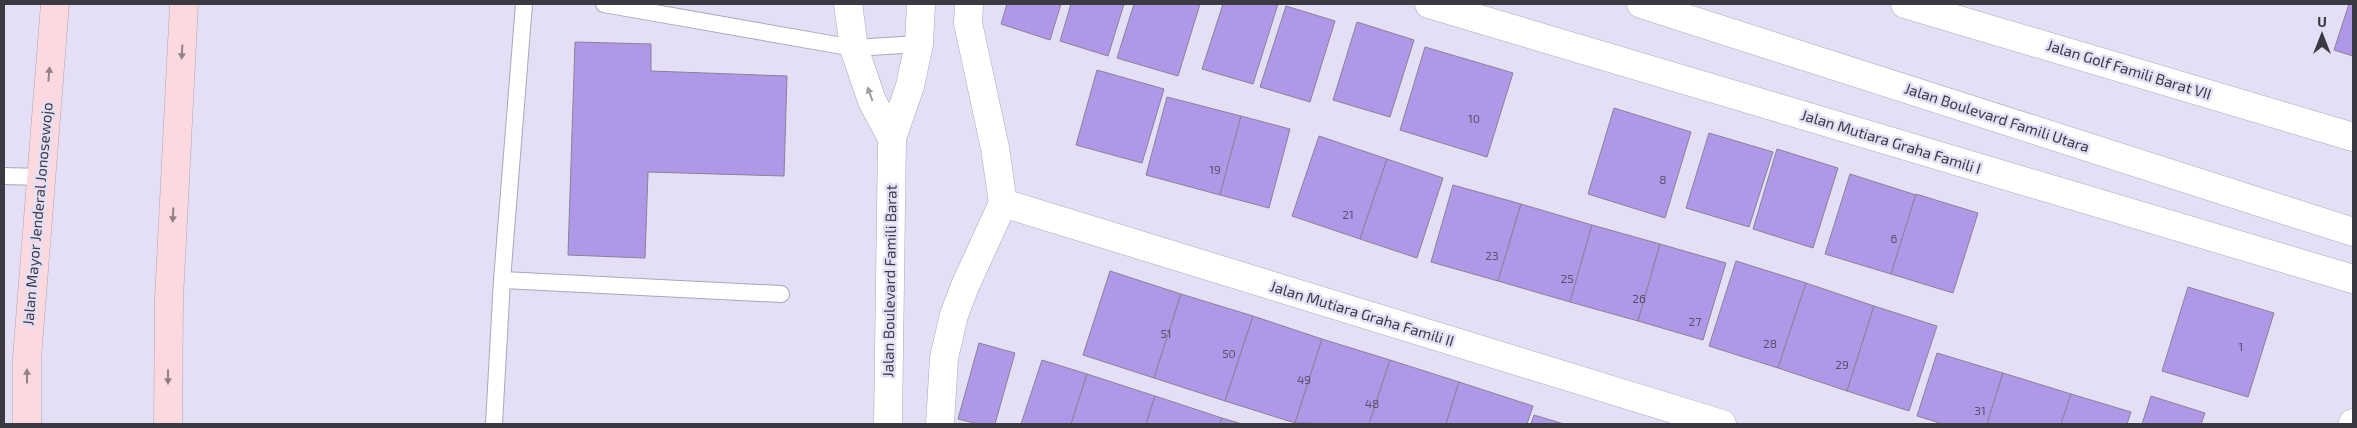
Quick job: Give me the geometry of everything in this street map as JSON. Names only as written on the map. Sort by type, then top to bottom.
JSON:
[{"type":"main road","name":"Jalan Mayor Jenderal Jonosewojo","points":[[27,424],[27,358],[55,4]]},
{"type":"main road","points":[[168,424],[169,299],[184,4]]},
{"type":"street","name":"Jalan Boulevard Famili Barat","points":[[848,4],[854,48],[872,101],[892,138]]},
{"type":"street","name":"Jalan Boulevard Famili Barat","points":[[888,424],[892,138],[910,86],[918,44],[922,4]]},
{"type":"street","points":[[940,424],[944,358],[954,315],[965,286],[1003,203],[995,148],[969,31],[968,4]]},
{"type":"street","name":"Jalan Mutiara Graha Famili I","points":[[1429,4],[2353,279]]},
{"type":"street","name":"Jalan Boulevard Famili Utara","points":[[1641,4],[2353,232]]},
{"type":"street","name":"Jalan Golf Famili Barat VII","points":[[1905,4],[2353,137]]},
{"type":"street","name":"Jalan Mutiara Graha Famili II","points":[[1003,203],[1722,424]]},
{"type":"lane","points":[[494,424],[502,280],[524,4]]},
{"type":"lane","points":[[604,4],[854,48],[918,44]]},
{"type":"lane","points":[[4,176],[40,178]]},
{"type":"lane","points":[[502,280],[781,294]]},
{"type":"building","points":[[1007,4],[1061,4],[1050,40],[1001,24]]},
{"type":"building","points":[[1071,4],[1124,4],[1108,56],[1060,41]]},
{"type":"building","points":[[1134,4],[1200,4],[1178,76],[1117,58]]},
{"type":"building","points":[[1223,4],[1278,4],[1253,84],[1202,69]]},
{"type":"building","points":[[2349,4],[2353,4],[2353,56],[2334,50]]},
{"type":"building","points":[[1286,6],[1335,21],[1310,102],[1260,87]]},
{"type":"building","points":[[1357,22],[1414,40],[1390,117],[1333,100]]},
{"type":"building","points":[[575,42],[651,44],[651,71],[787,76],[784,176],[648,172],[645,258],[568,255]]},
{"type":"building","points":[[1425,47],[1513,73],[1487,157],[1400,130]]},
{"type":"building","points":[[1097,70],[1164,89],[1142,163],[1076,145]]},
{"type":"building","points":[[1167,97],[1241,116],[1220,195],[1146,175]]},
{"type":"building","points":[[1614,108],[1691,132],[1665,218],[1588,194]]},
{"type":"building","points":[[1241,116],[1290,129],[1269,208],[1220,195]]},
{"type":"building","points":[[1709,133],[1773,152],[1749,227],[1686,208]]},
{"type":"building","points":[[1319,136],[1387,159],[1360,239],[1292,216]]},
{"type":"building","points":[[1777,149],[1838,168],[1813,248],[1753,229]]},
{"type":"building","points":[[1387,159],[1443,178],[1417,258],[1360,239]]},
{"type":"building","points":[[1850,174],[1916,195],[1891,274],[1825,254]]},
{"type":"building","points":[[1453,185],[1521,204],[1498,281],[1431,262]]},
{"type":"building","points":[[1916,194],[1978,213],[1953,293],[1891,274]]},
{"type":"building","points":[[1521,204],[1592,225],[1570,302],[1498,281]]},
{"type":"building","points":[[1592,225],[1660,244],[1638,321],[1570,302]]},
{"type":"building","points":[[1660,244],[1726,263],[1703,340],[1638,321]]},
{"type":"building","points":[[1736,261],[1806,283],[1778,368],[1709,346]]},
{"type":"building","points":[[1110,271],[1181,294],[1154,378],[1083,355]]},
{"type":"building","points":[[1806,283],[1874,306],[1847,391],[1778,368]]},
{"type":"building","points":[[2188,287],[2274,313],[2248,397],[2162,371]]},
{"type":"building","points":[[1181,294],[1253,316],[1225,401],[1154,378]]},
{"type":"building","points":[[1874,306],[1937,326],[1909,411],[1847,391]]},
{"type":"building","points":[[1253,316],[1322,339],[1295,423],[1225,401]]},
{"type":"building","points":[[1322,339],[1390,360],[1369,424],[1295,423]]},
{"type":"building","points":[[979,343],[1015,353],[995,424],[978,424],[958,419]]},
{"type":"building","points":[[1937,353],[2003,373],[1987,424],[1943,424],[1917,416]]},
{"type":"building","points":[[1042,360],[1087,374],[1071,424],[1021,424]]},
{"type":"building","points":[[1390,360],[1459,382],[1446,424],[1369,424]]},
{"type":"building","points":[[2003,373],[2071,394],[2061,424],[1987,424]]},
{"type":"building","points":[[1087,374],[1155,396],[1146,424],[1071,424]]},
{"type":"building","points":[[1459,382],[1533,406],[1527,424],[1446,424]]},
{"type":"building","points":[[2071,394],[2131,412],[2127,424],[2061,424]]},
{"type":"building","points":[[1155,396],[1222,418],[1220,424],[1146,424]]},
{"type":"building","points":[[2151,396],[2205,413],[2201,424],[2142,424]]},
{"type":"building","points":[[1534,415],[1564,424],[1531,424]]},
{"type":"building","points":[[1222,418],[1242,424],[1220,424]]}]
